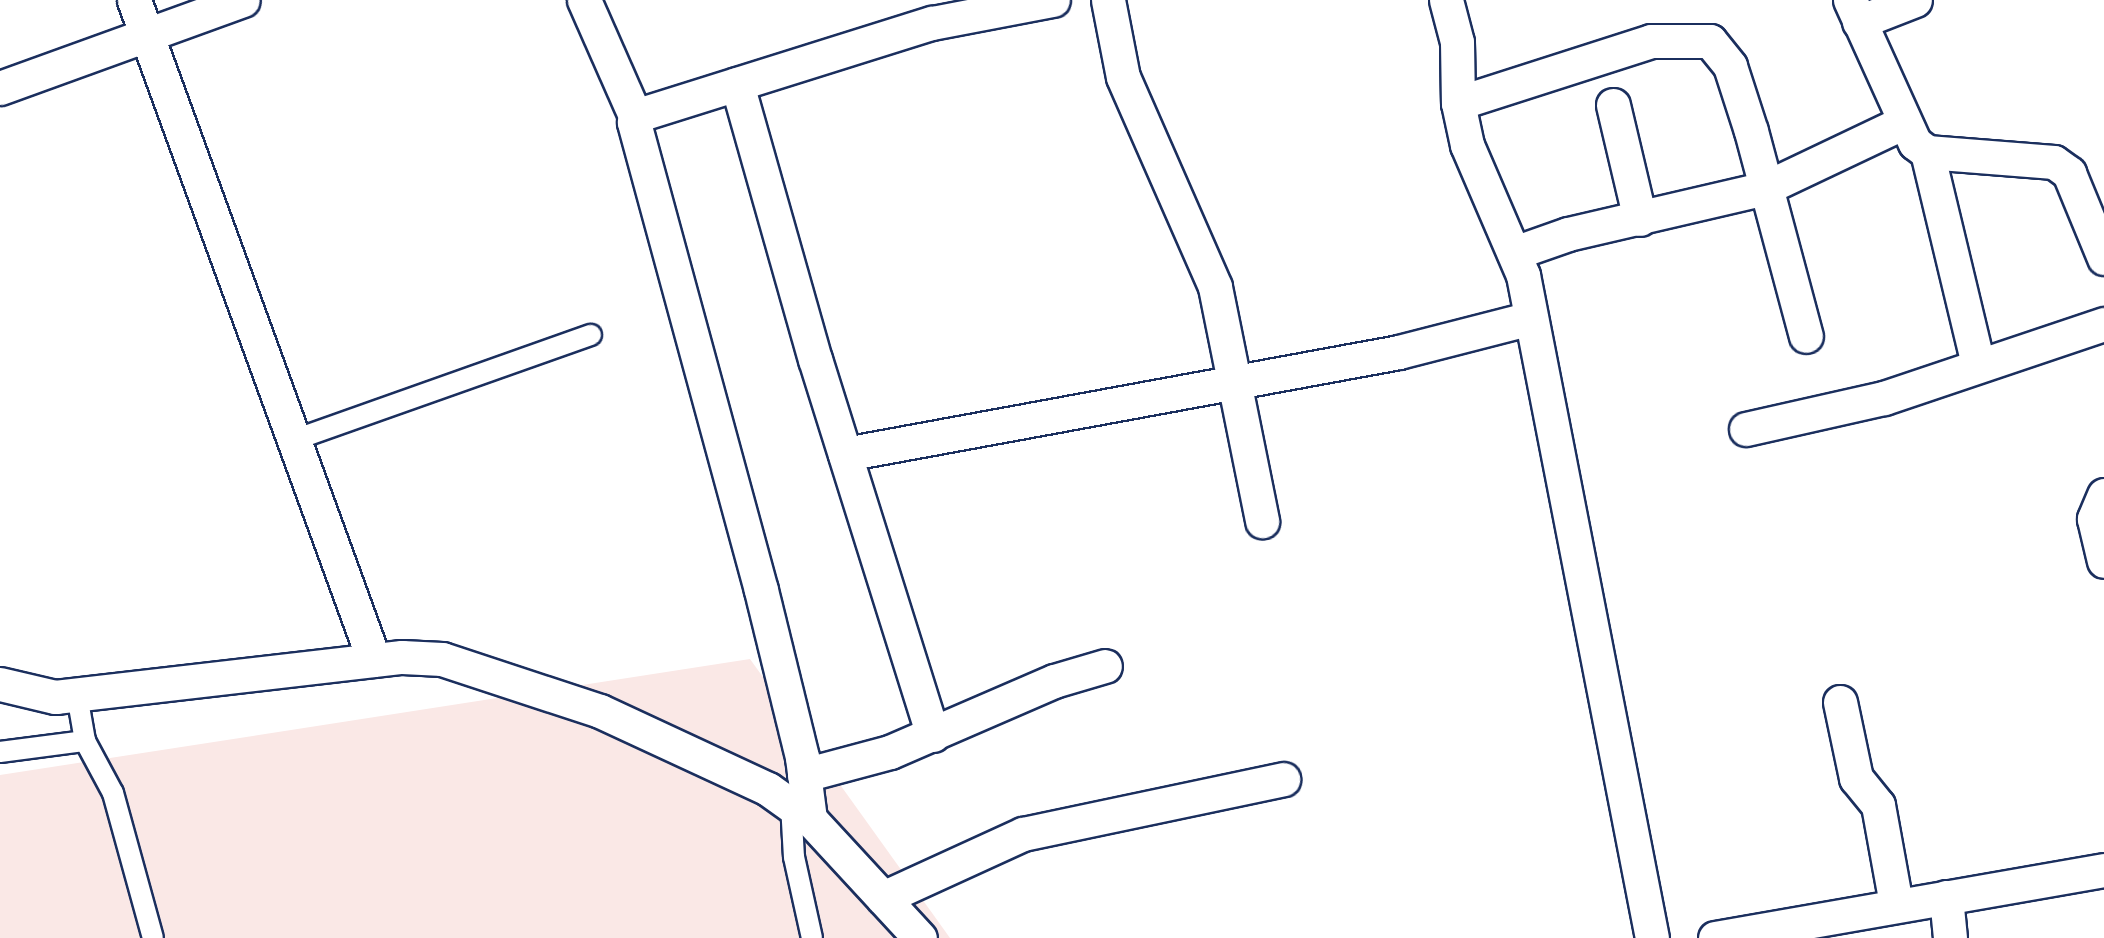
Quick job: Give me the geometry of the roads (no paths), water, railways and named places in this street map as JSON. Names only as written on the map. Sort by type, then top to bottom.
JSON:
[{"type":"street","points":[[134,0],[149,34],[374,660]]},
{"type":"street","points":[[0,88],[243,0]]},
{"type":"street","points":[[584,0],[636,118],[633,130],[761,590],[802,799]]},
{"type":"street","points":[[1108,0],[1127,88],[1208,264],[1262,521]]},
{"type":"street","points":[[1446,0],[1457,42],[1458,103],[1467,145],[1514,254],[1531,318],[1652,938]]},
{"type":"street","points":[[1915,0],[1855,11],[1902,123],[1927,152],[1978,365]]},
{"type":"street","points":[[636,118],[932,23],[1034,2]]},
{"type":"street","points":[[1458,103],[1652,41],[1697,37],[1710,41],[1730,66],[1806,336]]},
{"type":"street","points":[[737,84],[845,454],[933,735]]},
{"type":"street","points":[[1613,105],[1640,219]]},
{"type":"street","points":[[1514,254],[1640,219],[1765,188],[1902,123]]},
{"type":"street","points":[[1927,152],[2054,162],[2068,172],[2104,258]]},
{"type":"street","points":[[845,454],[1425,347],[1531,318]]},
{"type":"street","points":[[1746,429],[1865,404],[2104,324]]},
{"type":"street","points":[[2104,495],[2094,519],[2104,561]]},
{"type":"street","points":[[0,684],[33,694],[77,695],[374,660],[442,659],[600,711],[802,799],[883,898],[920,938]]},
{"type":"street","points":[[802,799],[933,735],[1054,681],[1105,666]]},
{"type":"street","points":[[1840,702],[1856,778],[1878,805],[1896,904]]},
{"type":"street","points":[[883,898],[1023,834],[1283,779]]},
{"type":"street","points":[[1715,938],[1896,904],[2104,870]]},
{"type":"street","points":[[1946,897],[1950,938]]},
{"type":"lane","points":[[294,440],[591,335]]},
{"type":"lane","points":[[77,695],[85,741],[113,793],[153,938]]},
{"type":"lane","points":[[0,752],[85,741]]},
{"type":"lane","points":[[802,799],[795,857],[812,938]]}]
